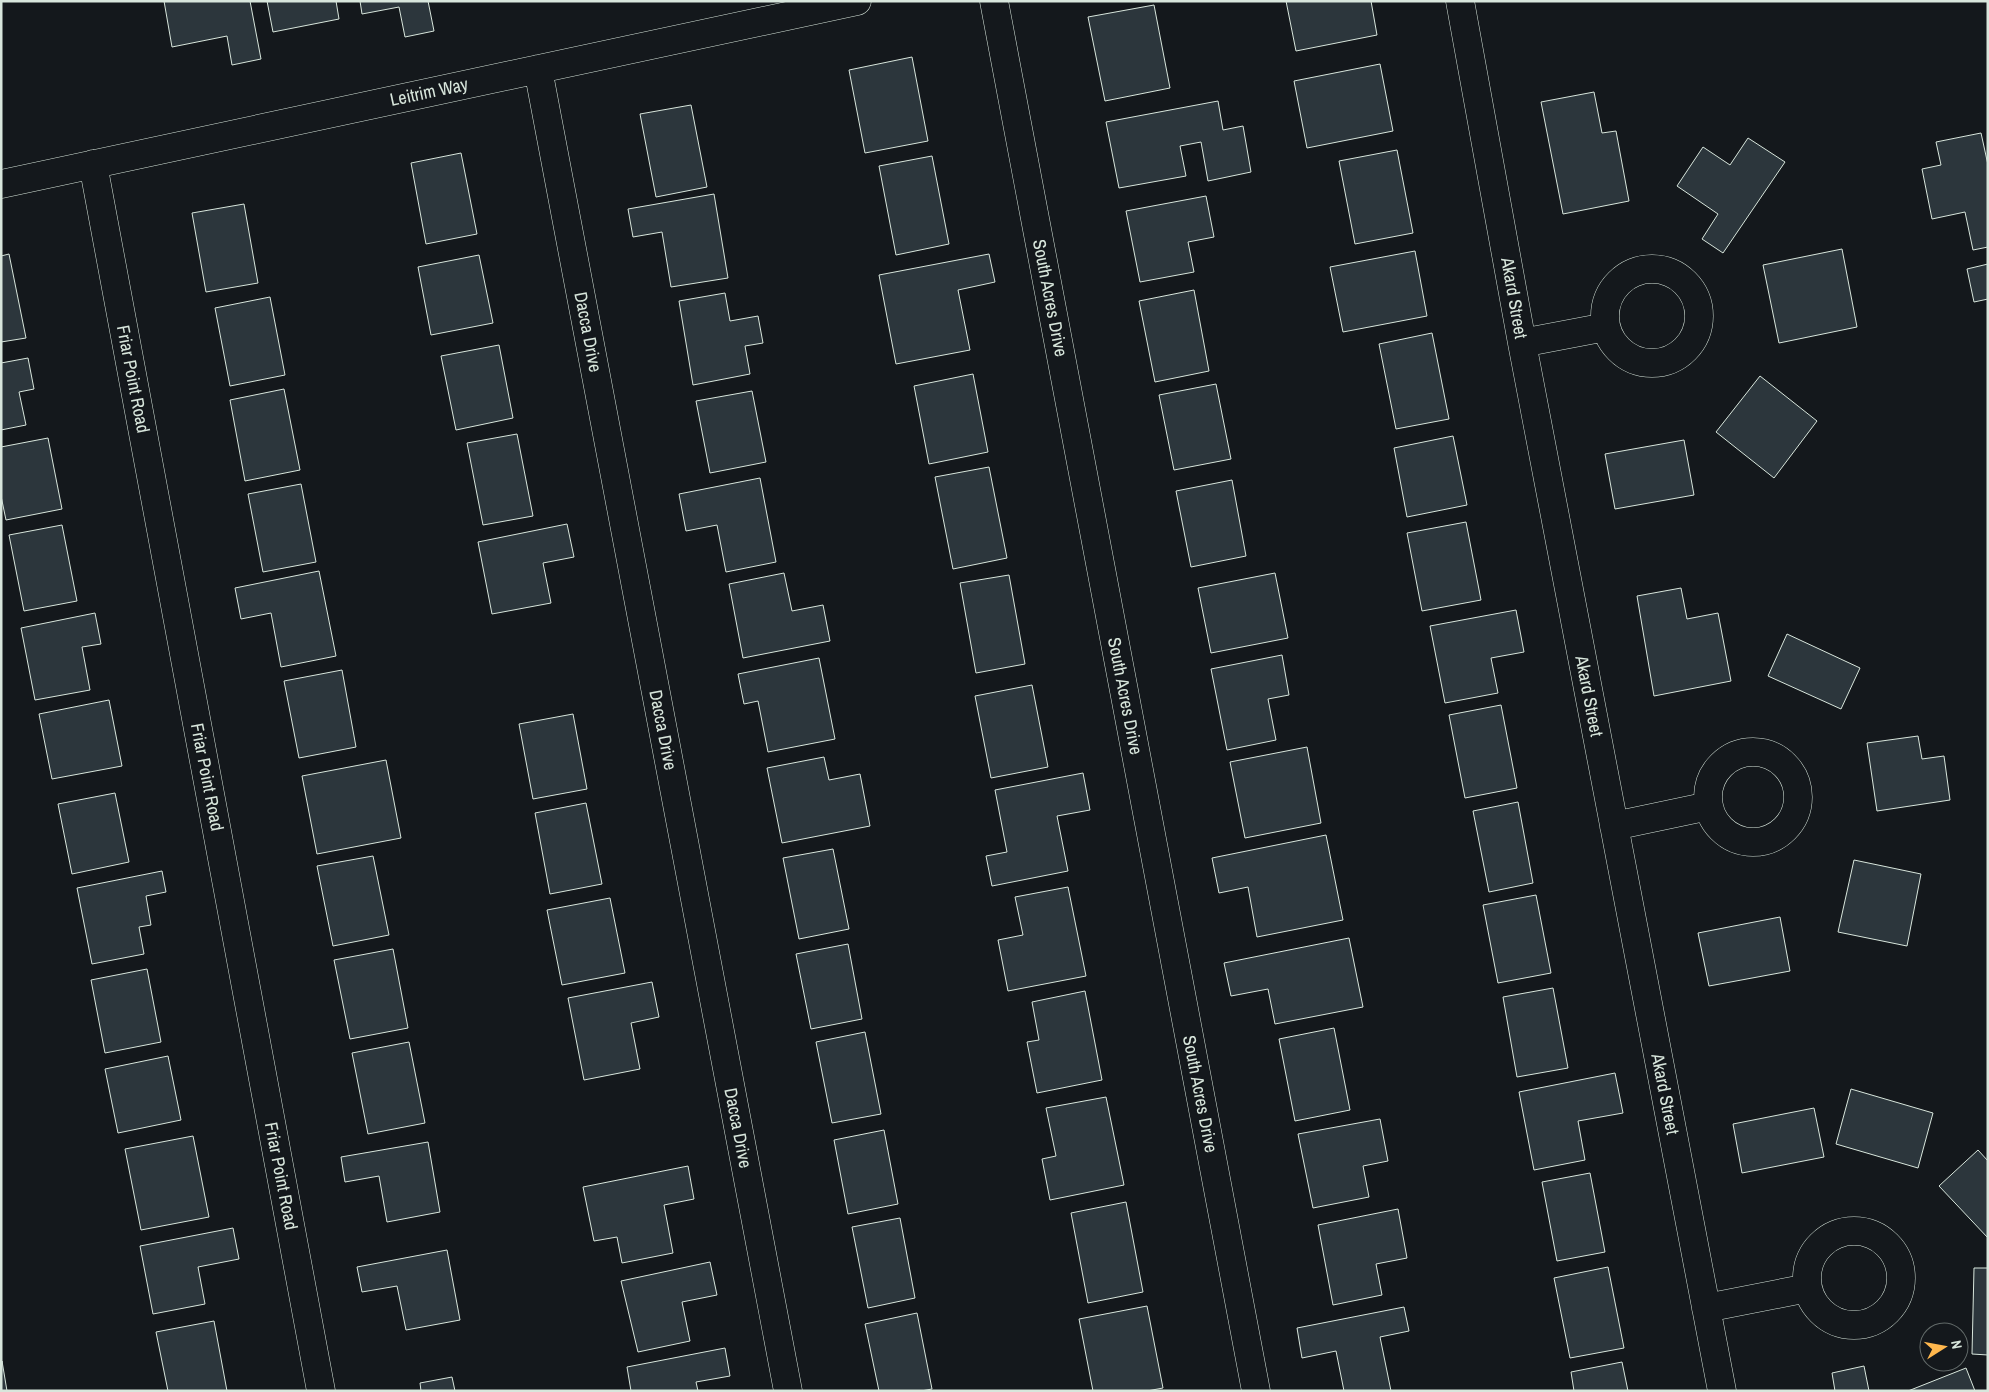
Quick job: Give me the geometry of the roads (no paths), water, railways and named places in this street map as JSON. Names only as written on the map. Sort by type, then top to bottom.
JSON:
[{"type":"street","name":"Leitrim Way","points":[[1,184],[857,1]]},
{"type":"street","name":"South Acres Drive","points":[[994,1],[1256,1391]]},
{"type":"street","name":"Akard Street","points":[[1460,1],[1522,343],[1722,1391]]},
{"type":"street","name":"Dacca Drive","points":[[538,69],[788,1391]]},
{"type":"street","name":"Friar Point Road","points":[[93,164],[321,1391]]},
{"type":"street","points":[[1522,343],[1606,327]]},
{"type":"street","points":[[1614,826],[1709,806]]},
{"type":"street","points":[[1706,1308],[1808,1288]]}]
